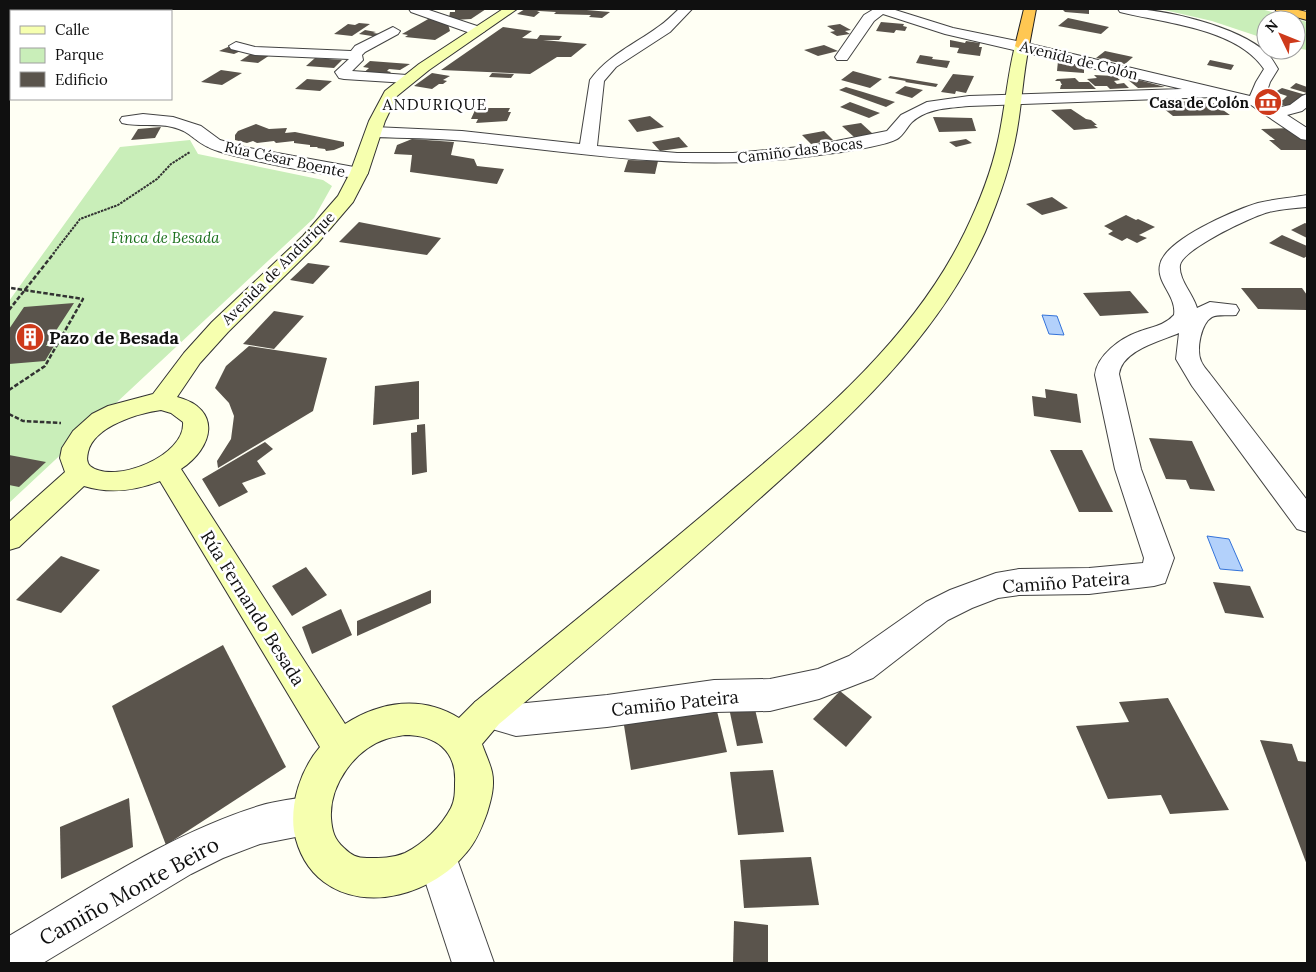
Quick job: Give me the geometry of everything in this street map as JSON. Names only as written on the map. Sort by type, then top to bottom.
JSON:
[{"type":"highway","points":[[1022,46],[1030,9]]},
{"type":"highway","points":[[1281,9],[1307,15]]},
{"type":"highway","points":[[1294,9],[1307,15]]},
{"type":"main road","name":"Avenida de Andurique","points":[[161,402],[192,358],[220,327],[310,240],[346,198],[359,173],[377,121],[390,94],[407,79],[511,9]]},
{"type":"main road","points":[[461,741],[487,713],[682,551],[801,446],[865,382],[928,313],[974,235],[996,181],[1009,131],[1012,98],[1022,46]]},
{"type":"main road","points":[[161,402],[177,404],[189,410],[196,419],[197,430],[192,442],[186,449],[165,467],[133,479],[108,482],[92,480],[80,474],[73,464],[74,451],[81,438],[94,425],[126,408],[161,402]]},
{"type":"main road","name":"Rúa Fernando Besada","points":[[165,467],[341,749]]},
{"type":"main road","points":[[9,539],[80,474]]},
{"type":"main road","points":[[405,719],[427,720],[446,728],[461,741],[472,760],[476,784],[471,810],[458,835],[437,856],[409,873],[380,880],[351,877],[329,863],[315,841],[310,815],[312,801],[322,773],[341,749],[361,734],[382,724],[405,719]]},
{"type":"street","points":[[415,9],[478,31]]},
{"type":"street","points":[[588,150],[597,80],[611,64],[665,29],[686,9]]},
{"type":"street","points":[[842,57],[868,18],[880,9]]},
{"type":"street","name":"Avenida de Colón","points":[[880,9],[950,32],[1022,46],[1256,102],[1277,114]]},
{"type":"street","points":[[1124,9],[1162,15],[1220,34],[1249,46],[1269,64],[1270,69],[1256,102]]},
{"type":"street","points":[[393,31],[360,49],[355,55],[356,60],[342,72],[344,75],[407,79]]},
{"type":"street","points":[[236,46],[255,51],[355,55]]},
{"type":"street","name":"Camiño das Bocas","points":[[374,132],[462,136],[677,158],[733,158],[811,151],[880,139],[894,135],[907,118],[927,107],[969,101],[1215,92]]},
{"type":"street","points":[[1277,114],[1296,108],[1307,98]]},
{"type":"street","points":[[1277,114],[1307,135]]},
{"type":"street","name":"Rúa César Boente","points":[[128,120],[160,119],[195,129],[214,144],[278,159],[359,173]]},
{"type":"street","name":"Camiño Pateira","points":[[487,713],[516,720],[607,711],[714,696],[770,695],[819,684],[860,667],[937,611],[961,599],[996,586],[1019,582],[1089,580],[1154,574],[1159,558],[1128,469],[1106,375],[1110,362],[1141,338],[1178,324],[1185,316],[1186,303],[1174,286],[1170,268],[1172,257],[1181,249],[1245,214],[1264,207],[1307,201]]},
{"type":"street","points":[[1228,310],[1210,309],[1196,318],[1188,337],[1188,359],[1201,380],[1307,521]]},
{"type":"street","name":"Camiño Monte Beiro","points":[[9,960],[177,860],[214,842],[260,825],[310,815]]},
{"type":"street","points":[[437,856],[473,963]]},
{"type":"path","points":[[9,310],[80,218],[118,205],[157,179],[190,152],[214,144]]},
{"type":"path","points":[[9,390],[45,366],[83,298],[11,288]]},
{"type":"path","points":[[9,414],[23,421],[94,425]]},
{"type":"green space","points":[[1160,9],[1265,10],[1256,10],[1256,36],[1212,21]]},
{"type":"green space","points":[[1306,22],[1307,22],[1306,50]]},
{"type":"green space","name":"Finca de Besada","points":[[190,140],[198,154],[323,180],[332,186],[314,218],[9,503],[9,301],[120,147]]},
{"type":"water","points":[[1042,315],[1057,316],[1064,335],[1049,334]]},
{"type":"water","points":[[1207,536],[1229,539],[1243,571],[1220,569]]},
{"type":"building","points":[[455,9],[486,9],[471,19],[454,20],[449,18],[450,12],[455,12]]},
{"type":"building","points":[[525,9],[575,9],[610,12],[602,18],[589,17],[591,15],[554,14],[556,12],[539,11],[534,17],[517,14]]},
{"type":"building","points":[[1062,9],[1089,9],[1089,14],[1065,12]]},
{"type":"building","points":[[430,18],[448,24],[450,31],[435,40],[405,37],[408,35],[402,34]]},
{"type":"building","points":[[1068,18],[1109,27],[1101,34],[1058,26]]},
{"type":"building","points":[[881,22],[904,24],[903,26],[907,27],[905,31],[896,30],[894,33],[876,31]]},
{"type":"building","points":[[359,23],[370,24],[352,36],[334,34],[348,24],[355,25]]},
{"type":"building","points":[[840,24],[851,30],[845,31],[850,34],[837,36],[830,32],[835,31],[827,26]]},
{"type":"building","points":[[503,27],[532,31],[522,38],[537,39],[540,35],[562,36],[559,40],[543,40],[587,44],[571,57],[557,57],[530,74],[441,70]]},
{"type":"building","points":[[365,30],[381,34],[378,37],[359,34]]},
{"type":"building","points":[[950,40],[980,43],[979,47],[982,47],[980,56],[957,53],[959,48],[950,47]]},
{"type":"building","points":[[824,45],[838,51],[818,56],[804,50]]},
{"type":"building","points":[[228,47],[243,50],[234,54],[219,51]]},
{"type":"building","points":[[1105,51],[1133,57],[1125,64],[1096,58]]},
{"type":"building","points":[[252,53],[270,55],[258,63],[240,61]]},
{"type":"building","points":[[920,55],[933,57],[932,59],[950,61],[947,68],[916,63]]},
{"type":"building","points":[[315,58],[342,60],[334,68],[306,66]]},
{"type":"building","points":[[1210,60],[1234,65],[1231,70],[1207,65]]},
{"type":"building","points":[[370,61],[410,64],[400,70],[389,69],[387,71],[391,72],[386,77],[361,75],[369,68],[363,67]]},
{"type":"building","points":[[1058,61],[1084,67],[1084,73],[1057,71]]},
{"type":"building","points":[[221,70],[242,73],[222,85],[201,82]]},
{"type":"building","points":[[853,71],[882,79],[870,88],[841,80]]},
{"type":"building","points":[[432,73],[450,76],[443,80],[447,81],[443,84],[439,84],[432,89],[414,86]]},
{"type":"building","points":[[492,73],[514,74],[511,78],[489,77]]},
{"type":"building","points":[[953,74],[974,76],[966,93],[956,91],[955,94],[941,92]]},
{"type":"building","points":[[1094,75],[1115,76],[1120,80],[1114,81],[1117,84],[1124,83],[1129,88],[1110,89],[1107,86],[1095,86],[1087,79],[1097,78]]},
{"type":"building","points":[[890,76],[938,84],[936,87],[905,82],[888,78]]},
{"type":"building","points":[[1075,78],[1079,82],[1089,82],[1096,89],[1060,89],[1062,85],[1060,81],[1055,81],[1057,79]]},
{"type":"building","points":[[307,79],[332,81],[320,91],[295,89]]},
{"type":"building","points":[[1127,79],[1139,80],[1165,87],[1138,88]]},
{"type":"building","points":[[1296,83],[1307,87],[1307,93],[1290,88]]},
{"type":"building","points":[[905,86],[923,90],[912,98],[895,93]]},
{"type":"building","points":[[846,87],[895,102],[886,107],[839,90]]},
{"type":"building","points":[[1282,88],[1306,95],[1289,106],[1271,104],[1268,98],[1283,100],[1287,96],[1275,92]]},
{"type":"building","points":[[1202,101],[1204,103],[1213,103],[1230,115],[1173,116],[1163,108],[1177,108],[1170,102]]},
{"type":"building","points":[[850,102],[880,113],[869,118],[840,107]]},
{"type":"building","points":[[476,108],[510,108],[508,112],[511,112],[507,121],[476,123],[478,119],[471,119]]},
{"type":"building","points":[[1071,109],[1086,119],[1091,120],[1098,128],[1074,130],[1051,110]]},
{"type":"building","points":[[650,116],[664,127],[637,132],[628,120]]},
{"type":"building","points":[[933,117],[972,118],[976,131],[939,132]]},
{"type":"building","points":[[861,123],[873,134],[854,137],[842,126]]},
{"type":"building","points":[[256,124],[269,129],[287,128],[285,133],[295,132],[344,142],[344,146],[326,151],[318,147],[310,147],[310,145],[294,143],[294,141],[257,143],[253,141],[247,143],[235,140],[235,135],[238,131]]},
{"type":"building","points":[[161,127],[155,138],[131,140],[138,129]]},
{"type":"building","points":[[1291,128],[1307,141],[1307,150],[1281,150],[1269,140],[1275,140],[1261,129]]},
{"type":"building","points":[[824,131],[833,140],[811,144],[802,135]]},
{"type":"building","points":[[679,137],[688,147],[660,151],[652,142]]},
{"type":"building","points":[[412,139],[454,142],[451,155],[474,159],[477,166],[504,169],[497,184],[410,172],[412,155],[394,154],[397,145]]},
{"type":"building","points":[[966,139],[972,143],[956,147],[949,142]]},
{"type":"building","points":[[628,160],[658,161],[655,174],[624,172]]},
{"type":"building","points":[[1052,197],[1068,208],[1042,215],[1026,204]]},
{"type":"building","points":[[1126,215],[1155,227],[1139,235],[1147,238],[1137,243],[1127,238],[1122,241],[1108,234],[1113,231],[1104,226]]},
{"type":"building","points":[[359,222],[441,238],[427,255],[339,242]]},
{"type":"building","points":[[1305,223],[1307,224],[1307,238],[1291,230]]},
{"type":"building","points":[[1282,235],[1307,246],[1307,256],[1304,258],[1269,243]]},
{"type":"building","points":[[308,263],[330,266],[313,284],[290,280]]},
{"type":"building","points":[[1241,288],[1302,288],[1307,295],[1307,310],[1258,309]]},
{"type":"building","points":[[1130,291],[1149,313],[1100,316],[1083,293]]},
{"type":"building","name":"Pazo de Besada","points":[[74,303],[46,346],[54,346],[45,361],[9,364],[9,329],[24,307]]},
{"type":"building","points":[[274,311],[304,316],[274,349],[243,344]]},
{"type":"building","points":[[249,346],[327,358],[313,411],[218,468],[217,461],[231,439],[234,416],[229,403],[215,388],[226,366]]},
{"type":"building","points":[[419,381],[419,419],[373,425],[375,386]]},
{"type":"building","points":[[1045,389],[1077,394],[1081,423],[1034,416],[1032,396],[1046,398]]},
{"type":"building","points":[[425,424],[427,472],[412,475],[411,433],[417,432],[417,425]]},
{"type":"building","points":[[1149,438],[1192,441],[1215,491],[1190,489],[1186,480],[1166,479]]},
{"type":"building","points":[[265,442],[273,449],[257,461],[266,474],[242,483],[248,492],[219,507],[202,479]]},
{"type":"building","points":[[1050,450],[1082,450],[1113,512],[1079,512]]},
{"type":"building","points":[[9,455],[46,462],[19,487],[9,485]]},
{"type":"building","points":[[61,556],[100,570],[61,613],[16,600]]},
{"type":"building","points":[[306,567],[327,595],[292,616],[272,586]]},
{"type":"building","points":[[1213,582],[1250,586],[1264,618],[1225,613]]},
{"type":"building","points":[[431,590],[431,603],[357,636],[357,621]]},
{"type":"building","points":[[341,609],[352,635],[312,654],[302,627]]},
{"type":"building","points":[[223,645],[286,767],[166,845],[112,706]]},
{"type":"building","points":[[840,691],[872,717],[846,747],[813,719]]},
{"type":"building","points":[[1168,698],[1229,810],[1170,814],[1161,795],[1108,799],[1076,726],[1129,722],[1119,702]]},
{"type":"building","points":[[715,703],[727,752],[631,770],[623,719]]},
{"type":"building","points":[[754,705],[763,743],[737,746],[729,708]]},
{"type":"building","points":[[1260,740],[1292,744],[1298,761],[1307,762],[1307,865]]},
{"type":"building","points":[[773,770],[784,832],[738,835],[730,772]]},
{"type":"building","points":[[129,798],[133,847],[61,879],[60,827]]},
{"type":"building","points":[[811,857],[819,905],[744,908],[740,860]]},
{"type":"building","points":[[734,921],[768,925],[768,963],[733,963]]},
{"type":"place","name":"Casa de Colón","points":[[1268,102]]},
{"type":"place","name":"Pazo de Besada","points":[[30,337]]},
{"type":"district","name":"ANDURIQUE","points":[[435,104]]}]
